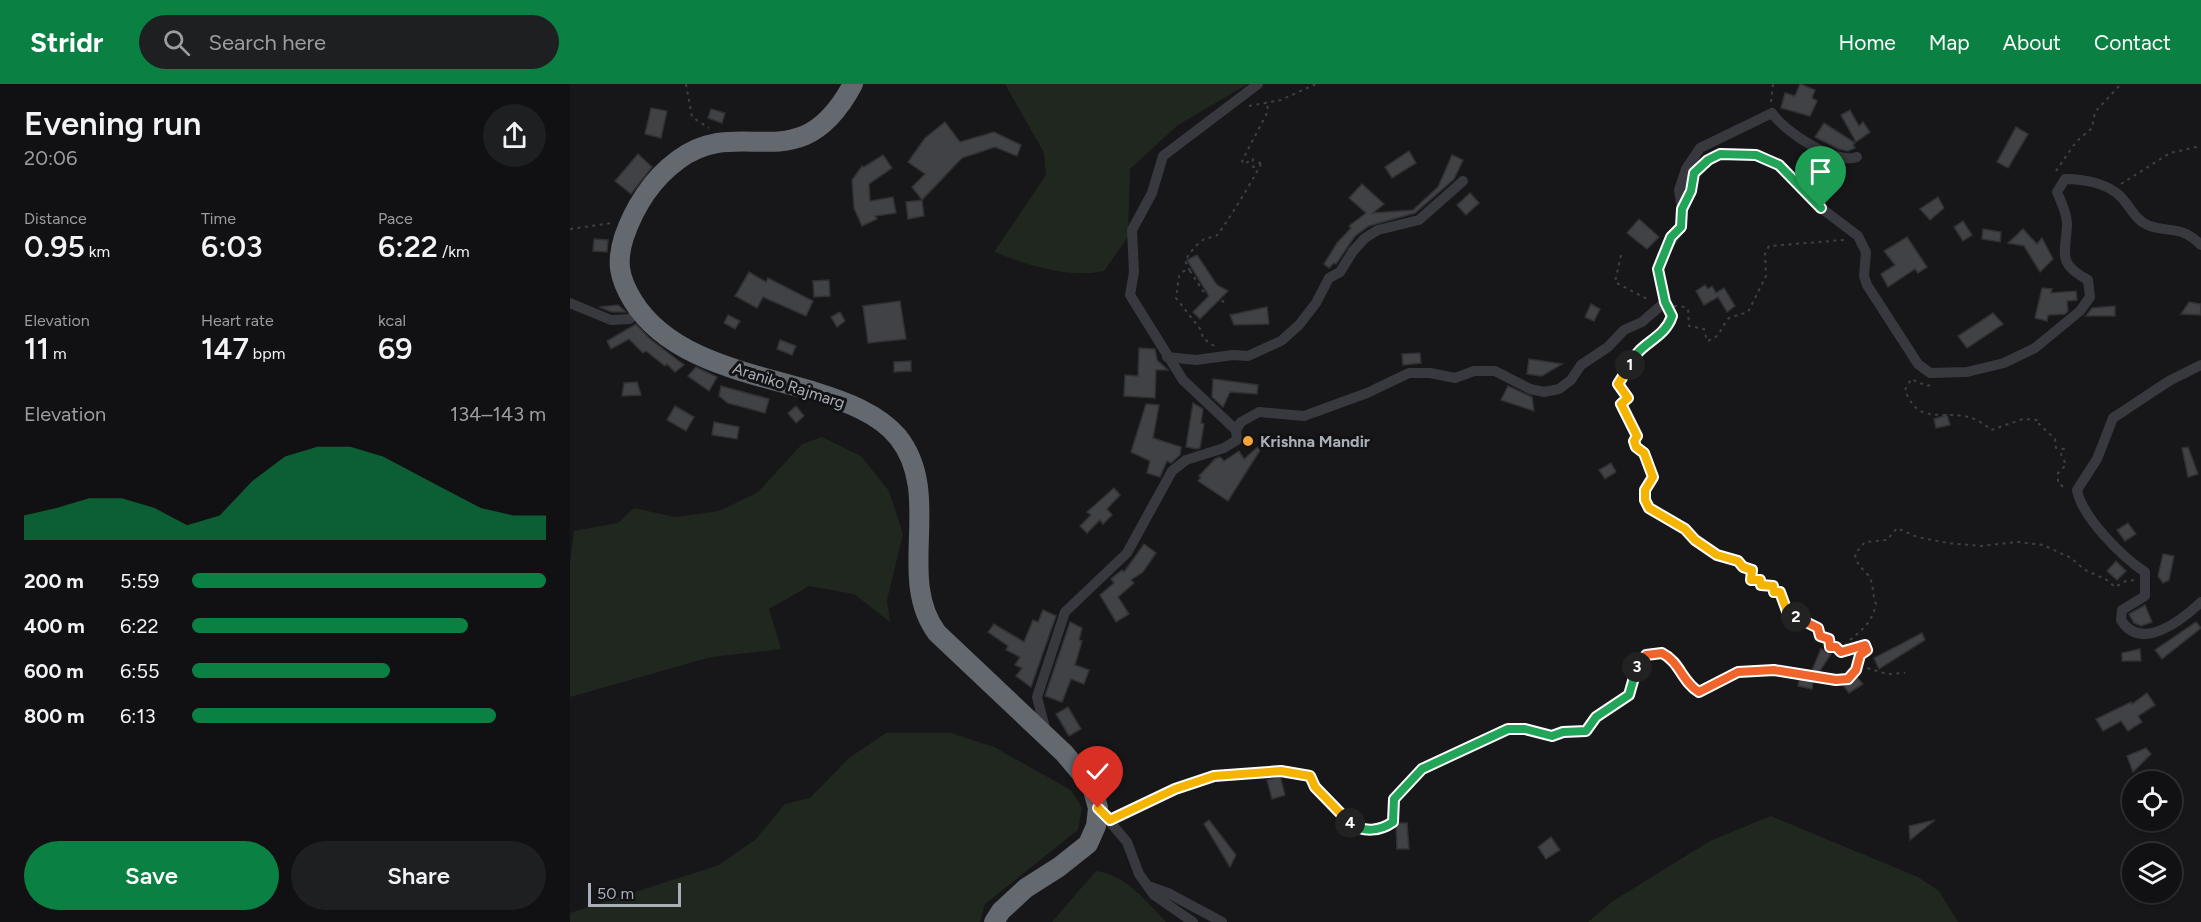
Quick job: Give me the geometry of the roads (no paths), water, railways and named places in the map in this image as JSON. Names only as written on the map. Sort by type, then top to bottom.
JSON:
[{"type":"highway","name":"Araniko Rajmarg","points":[[853,84],[833,113],[815,131],[799,139],[784,143],[730,142],[700,148],[679,159],[646,194],[629,221],[618,255],[619,273],[638,309],[676,342],[702,357],[845,401],[873,417],[897,437],[909,456],[916,478],[920,513],[918,583],[927,620],[937,633],[1048,738],[1092,786],[1104,814]]},
{"type":"highway","points":[[994,922],[1026,888],[1059,867],[1088,844],[1104,814]]},
{"type":"street","points":[[1236,430],[1183,380],[1130,296],[1134,272],[1132,230],[1152,193],[1163,156],[1258,84]]},
{"type":"street","points":[[1048,738],[1037,697],[1065,612],[1127,553],[1172,471],[1185,460],[1232,445],[1237,440],[1236,430],[1240,422],[1259,412],[1304,416],[1367,393],[1409,373],[1430,373],[1455,378],[1474,371],[1495,370],[1530,389],[1544,392],[1559,389],[1571,380],[1581,365],[1608,347],[1624,330],[1642,321],[1665,302],[1658,269],[1671,237],[1681,227],[1682,209],[1679,190],[1686,169],[1700,148],[1772,113],[1788,132],[1833,157],[1846,161],[1857,157]]},
{"type":"street","points":[[1682,209],[1691,191],[1694,173],[1708,160],[1720,154],[1756,155],[1779,165],[1821,208],[1858,236],[1866,252],[1864,276],[1868,285],[1918,364],[1930,373],[1967,372],[2004,363],[2035,348],[2080,311],[2090,297],[2088,280],[2072,269],[2063,255],[2067,222],[2057,192],[2065,179],[2079,179],[2107,187],[2120,195],[2135,216],[2150,226],[2175,228],[2201,245]]},
{"type":"street","points":[[1167,357],[1196,360],[1233,355],[1248,356],[1281,341],[1299,325],[1316,303],[1329,278],[1340,272],[1353,251],[1365,238],[1378,230],[1419,220],[1463,181]]},
{"type":"street","points":[[570,303],[611,320],[630,319],[638,309]]},
{"type":"street","points":[[2201,365],[2160,387],[2113,418],[2097,459],[2076,490],[2084,510],[2133,564],[2145,572],[2145,596],[2122,610],[2121,620],[2127,630],[2140,636],[2153,633],[2185,616],[2201,602]]},
{"type":"street","points":[[1104,814],[1127,842],[1139,874],[1154,894],[1193,922]]},
{"type":"street","points":[[1148,886],[1168,893],[1222,922]]},
{"type":"place","name":"Krishna Mandir","points":[[1248,441]]}]
